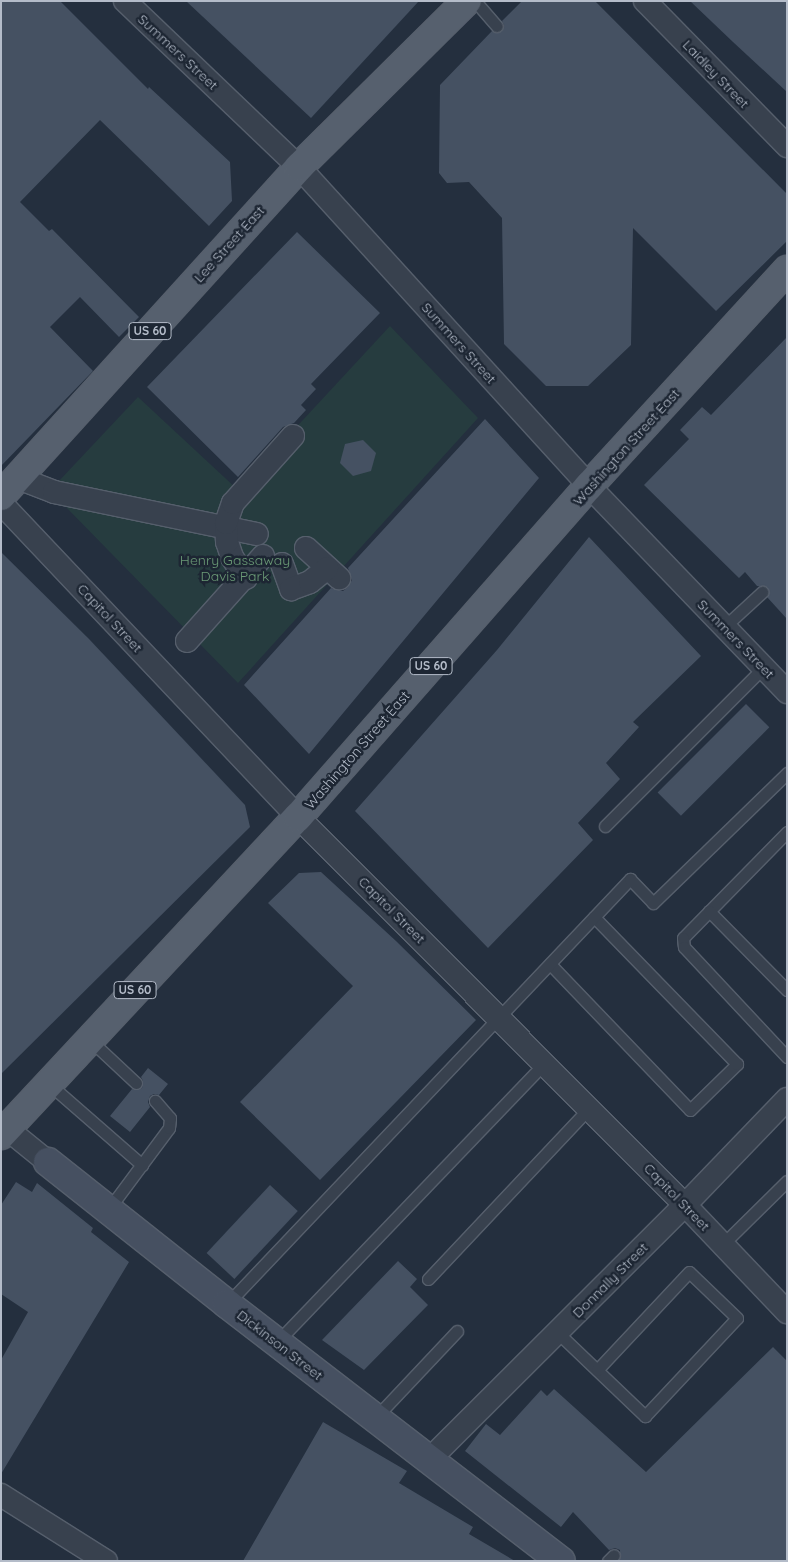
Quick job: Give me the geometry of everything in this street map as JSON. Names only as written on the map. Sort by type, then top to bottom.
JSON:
[{"type":"main road","name":"Lee Street East","points":[[9,487],[299,167],[467,1]]},
{"type":"main road","name":"Washington Street East","points":[[3,1129],[298,817],[589,486],[787,270]]},
{"type":"street","name":"Summers Street","points":[[125,1],[299,167],[589,486],[787,692]]},
{"type":"street","name":"Laidley Street","points":[[645,1],[787,146]]},
{"type":"street","points":[[246,578],[232,557],[227,542],[226,527],[233,503],[293,436]]},
{"type":"street","points":[[9,487],[54,492],[257,534]]},
{"type":"street","name":"Capitol Street","points":[[1,503],[298,817],[500,1017],[685,1205],[787,1312]]},
{"type":"street","points":[[187,641],[246,578],[272,560],[291,589],[333,573],[306,548]]},
{"type":"street","name":"Donnally Street","points":[[430,1458],[685,1205],[787,1099]]},
{"type":"street","name":"Dickinson Street","points":[[3,1129],[48,1162],[227,1304],[430,1458],[548,1556]]},
{"type":"street","points":[[1,1495],[106,1561]]},
{"type":"lane","points":[[475,1],[497,26]]},
{"type":"lane","points":[[724,627],[762,592]]},
{"type":"lane","points":[[605,826],[763,668]]},
{"type":"lane","points":[[227,1304],[630,879],[653,903],[787,773]]},
{"type":"lane","points":[[787,832],[683,938],[684,947],[787,1057]]},
{"type":"lane","points":[[709,911],[787,990]]},
{"type":"lane","points":[[550,964],[690,1110],[736,1064],[594,917]]},
{"type":"lane","points":[[89,1039],[136,1084]]},
{"type":"lane","points":[[277,1342],[545,1063]]},
{"type":"lane","points":[[48,1083],[142,1165]]},
{"type":"lane","points":[[108,1210],[169,1128],[170,1118],[155,1101]]},
{"type":"lane","points":[[428,1279],[589,1108]]},
{"type":"lane","points":[[722,1245],[787,1181]]},
{"type":"lane","points":[[557,1332],[596,1370],[645,1416],[737,1318],[689,1272],[596,1370]]},
{"type":"lane","points":[[376,1417],[457,1331]]},
{"type":"green space","name":"Henry Gassaway Davis Park","points":[[390,326],[478,418],[238,683],[61,502],[58,482],[138,397],[238,490]]},
{"type":"building","points":[[1,1],[60,1],[148,89],[149,87],[230,162],[232,201],[209,226],[100,120],[20,202],[49,231],[52,229],[139,317],[119,337],[80,297],[50,327],[93,371],[1,466]]},
{"type":"building","points":[[186,1],[419,1],[311,118]]},
{"type":"building","points":[[522,1],[595,1],[787,194],[787,241],[716,311],[633,228],[631,345],[588,386],[546,386],[504,344],[502,218],[469,182],[447,183],[439,173],[440,85],[492,31],[498,33],[502,31],[504,25],[502,21]]},
{"type":"building","points":[[690,1],[787,1],[787,92],[733,42]]},
{"type":"building","points":[[297,232],[380,313],[311,384],[316,389],[301,405],[306,410],[294,423],[283,427],[238,477],[147,387]]},
{"type":"building","points":[[787,337],[787,619],[767,597],[769,591],[767,587],[757,586],[745,572],[739,578],[644,485],[689,439],[680,430],[702,407],[711,415]]},
{"type":"building","points":[[485,419],[539,478],[309,754],[244,685],[331,588],[343,591],[348,587],[352,580],[348,568]]},
{"type":"building","points":[[363,440],[376,453],[371,471],[353,476],[340,463],[345,444]]},
{"type":"building","points":[[589,537],[701,656],[633,722],[639,727],[606,763],[620,779],[578,823],[593,840],[488,948],[355,811],[497,650]]},
{"type":"building","points":[[1,552],[89,639],[245,805],[250,827],[1,1074]]},
{"type":"building","points":[[746,704],[769,727],[681,816],[658,792]]},
{"type":"building","points":[[321,872],[396,941],[476,1020],[320,1180],[240,1102],[353,986],[268,903],[299,873]]},
{"type":"building","points":[[148,1068],[168,1084],[159,1095],[154,1094],[150,1096],[148,1102],[150,1107],[130,1132],[110,1116],[132,1089],[138,1090],[142,1088],[143,1081],[141,1077]]},
{"type":"building","points":[[16,1182],[32,1192],[37,1183],[93,1228],[91,1232],[129,1262],[1,1474],[1,1360],[28,1312],[1,1294],[1,1205]]},
{"type":"building","points":[[270,1185],[298,1211],[234,1279],[207,1253]]},
{"type":"building","points":[[398,1261],[417,1279],[410,1287],[428,1305],[364,1370],[322,1340]]},
{"type":"building","points":[[773,1347],[787,1361],[787,1561],[620,1561],[620,1550],[615,1548],[609,1550],[573,1512],[561,1527],[465,1451],[486,1424],[500,1435],[541,1390],[547,1396],[554,1389],[646,1472]]},
{"type":"building","points":[[323,1422],[407,1471],[399,1483],[473,1527],[469,1534],[515,1561],[243,1561]]}]
